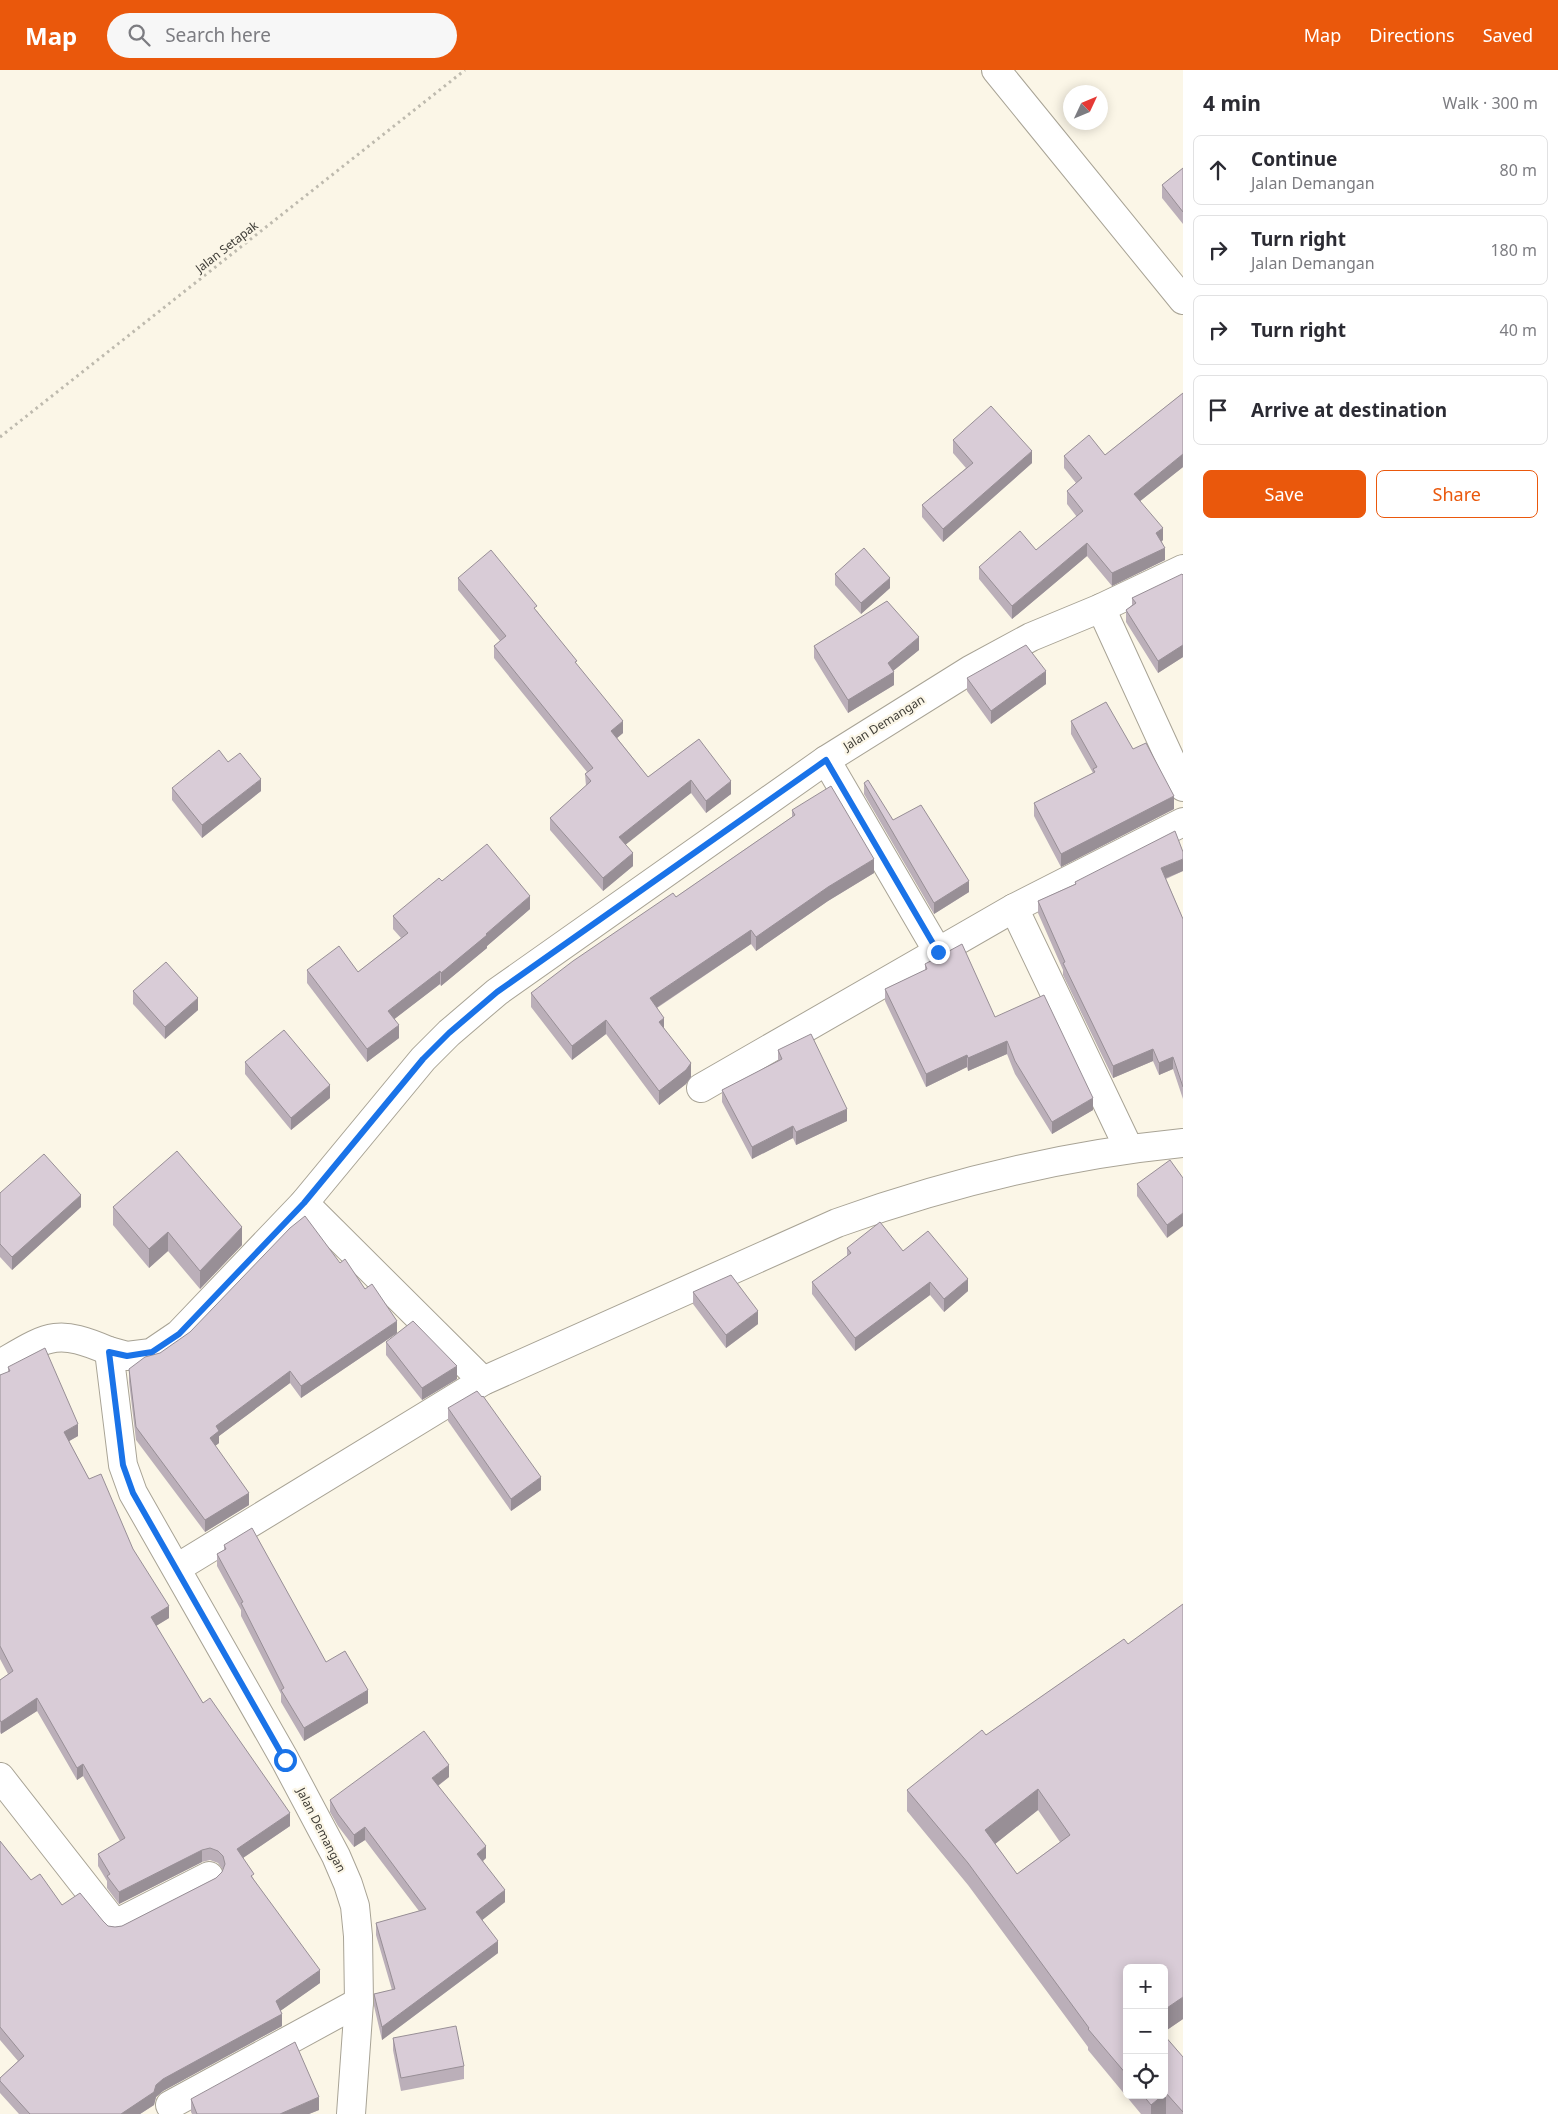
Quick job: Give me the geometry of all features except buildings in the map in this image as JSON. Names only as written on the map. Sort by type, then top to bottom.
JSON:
[{"type":"street","points":[[996,70],[1183,300]]},
{"type":"street","name":"Jalan Demangan","points":[[352,2114],[359,2002],[358,1936],[355,1906],[348,1884],[336,1856],[285,1760],[133,1493],[123,1465],[109,1352],[127,1356],[138,1356],[152,1352],[179,1334],[304,1203],[423,1059],[449,1033],[497,992],[826,760],[998,654],[1183,569]]},
{"type":"street","points":[[1101,608],[1183,787]]},
{"type":"street","points":[[826,760],[938,952]]},
{"type":"street","points":[[701,1088],[1014,908],[1183,822]]},
{"type":"street","points":[[1014,908],[1129,1149]]},
{"type":"street","points":[[177,1568],[483,1381],[846,1220],[938,1189],[992,1174],[1129,1149],[1183,1143]]},
{"type":"street","points":[[304,1203],[483,1381]]},
{"type":"street","points":[[0,1364],[46,1339],[65,1336],[85,1341],[109,1352]]},
{"type":"street","points":[[0,1778],[115,1924],[209,1876]]},
{"type":"street","points":[[170,2105],[359,2002]]},
{"type":"path","name":"Jalan Setapak","points":[[0,437],[465,70]]},
{"type":"route","points":[[285,1760],[133,1493],[123,1465],[109,1352],[127,1356],[138,1356],[152,1352],[179,1334],[304,1203],[423,1059],[449,1033],[497,992],[826,760],[938,952]]}]
